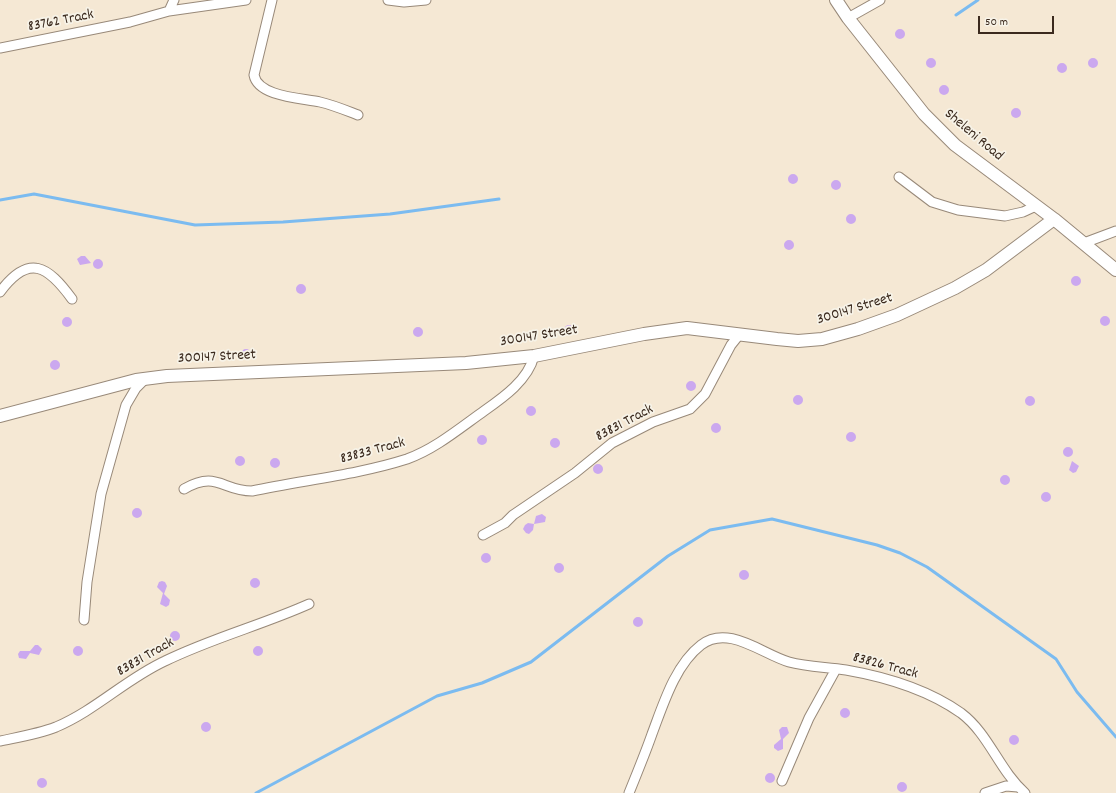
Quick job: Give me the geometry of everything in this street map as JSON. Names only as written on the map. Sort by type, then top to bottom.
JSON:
[{"type":"street","points":[[170,11],[174,0]]},
{"type":"street","name":"83762 Track","points":[[0,48],[130,22],[170,11],[246,0]]},
{"type":"street","points":[[272,0],[254,75],[257,83],[269,91],[320,102],[358,115]]},
{"type":"street","points":[[388,0],[404,2],[426,0]]},
{"type":"street","name":"Sheleni Road","points":[[836,0],[848,18],[932,123],[955,144],[1054,219],[1116,270]]},
{"type":"street","points":[[848,18],[880,0]]},
{"type":"street","points":[[899,177],[932,202],[958,210],[1005,216],[1013,215],[1036,206]]},
{"type":"street","name":"300147 Street","points":[[0,416],[146,378],[200,374],[466,363],[534,356],[644,334],[687,328],[709,329],[739,335],[798,341],[822,339],[858,329],[927,302],[986,270],[1054,219]]},
{"type":"street","points":[[1084,243],[1116,231]]},
{"type":"street","points":[[0,292],[20,272],[30,267],[36,267],[61,284],[72,299]]},
{"type":"street","name":"83831 Track","points":[[483,535],[505,523],[513,515],[575,473],[612,443],[653,422],[690,409],[705,394],[731,345],[739,335]]},
{"type":"street","name":"83833 Track","points":[[184,489],[204,481],[221,482],[238,490],[252,491],[338,476],[408,458],[435,446],[504,397],[531,367],[534,356]]},
{"type":"street","points":[[84,620],[87,582],[101,494],[124,412],[130,397],[146,378]]},
{"type":"street","name":"83831 Track","points":[[0,741],[42,732],[56,727],[106,699],[163,661],[240,630],[277,618],[309,604]]},
{"type":"street","name":"83826 Track","points":[[629,793],[664,699],[676,676],[700,645],[710,640],[726,638],[736,640],[789,662],[875,676],[909,686],[952,707],[970,720],[1021,790]]},
{"type":"street","points":[[782,781],[809,718],[836,669]]},
{"type":"street","points":[[985,793],[1006,786],[1021,790]]},
{"type":"building","points":[[898,29],[902,29],[904,30],[904,38],[898,39],[895,36],[895,32]]},
{"type":"building","points":[[929,58],[933,58],[935,59],[935,67],[929,68],[926,65],[926,61]]},
{"type":"building","points":[[1091,58],[1095,58],[1097,59],[1097,67],[1091,68],[1088,65],[1088,61]]},
{"type":"building","points":[[1060,63],[1064,63],[1066,64],[1066,72],[1060,73],[1057,70],[1057,66]]},
{"type":"building","points":[[942,85],[946,85],[948,86],[948,94],[942,95],[939,92],[939,88]]},
{"type":"building","points":[[1014,108],[1018,108],[1020,109],[1020,117],[1014,118],[1011,115],[1011,111]]},
{"type":"building","points":[[791,174],[795,174],[797,175],[797,183],[791,184],[788,181],[788,177]]},
{"type":"building","points":[[834,180],[838,180],[840,181],[840,189],[834,190],[831,187],[831,183]]},
{"type":"building","points":[[849,214],[853,214],[855,215],[855,223],[849,224],[846,221],[846,217]]},
{"type":"building","points":[[787,240],[791,240],[793,241],[793,249],[787,250],[784,247],[784,243]]},
{"type":"building","points":[[81,256],[85,256],[91,263],[80,265],[77,259]]},
{"type":"building","points":[[96,259],[100,259],[102,260],[102,268],[96,269],[93,266],[93,262]]},
{"type":"building","points":[[1074,276],[1078,276],[1080,277],[1080,285],[1074,286],[1071,283],[1071,279]]},
{"type":"building","points":[[299,284],[303,284],[305,285],[305,293],[299,294],[296,291],[296,287]]},
{"type":"building","points":[[1103,316],[1107,316],[1109,317],[1109,325],[1103,326],[1100,323],[1100,319]]},
{"type":"building","points":[[65,317],[69,317],[71,318],[71,326],[65,327],[62,324],[62,320]]},
{"type":"building","points":[[567,325],[571,325],[573,326],[573,334],[567,335],[564,332],[564,328]]},
{"type":"building","points":[[416,327],[420,327],[422,328],[422,336],[416,337],[413,334],[413,330]]},
{"type":"building","points":[[244,349],[248,349],[250,350],[250,358],[244,359],[241,356],[241,352]]},
{"type":"building","points":[[53,360],[57,360],[59,361],[59,369],[53,370],[50,367],[50,363]]},
{"type":"building","points":[[689,381],[693,381],[695,382],[695,390],[689,391],[686,388],[686,384]]},
{"type":"building","points":[[796,395],[800,395],[802,396],[802,404],[796,405],[793,402],[793,398]]},
{"type":"building","points":[[1028,396],[1032,396],[1034,397],[1034,405],[1028,406],[1025,403],[1025,399]]},
{"type":"building","points":[[529,406],[533,406],[535,407],[535,415],[529,416],[526,413],[526,409]]},
{"type":"building","points":[[714,423],[718,423],[720,424],[720,432],[714,433],[711,430],[711,426]]},
{"type":"building","points":[[849,432],[853,432],[855,433],[855,441],[849,442],[846,439],[846,435]]},
{"type":"building","points":[[480,435],[484,435],[486,436],[486,444],[480,445],[477,442],[477,438]]},
{"type":"building","points":[[553,438],[557,438],[559,439],[559,447],[553,448],[550,445],[550,441]]},
{"type":"building","points":[[1066,447],[1070,447],[1072,448],[1072,456],[1066,457],[1063,454],[1063,450]]},
{"type":"building","points":[[238,456],[242,456],[244,457],[244,465],[238,466],[235,463],[235,459]]},
{"type":"building","points":[[273,458],[277,458],[279,459],[279,467],[273,468],[270,465],[270,461]]},
{"type":"building","points":[[1072,461],[1079,466],[1076,472],[1073,473],[1069,470]]},
{"type":"building","points":[[596,464],[600,464],[602,465],[602,473],[596,474],[593,471],[593,467]]},
{"type":"building","points":[[1003,475],[1007,475],[1009,476],[1009,484],[1003,485],[1000,482],[1000,478]]},
{"type":"building","points":[[1044,492],[1048,492],[1050,493],[1050,501],[1044,502],[1041,499],[1041,495]]},
{"type":"building","points":[[135,508],[139,508],[141,509],[141,517],[135,518],[132,515],[132,511]]},
{"type":"building","points":[[542,514],[546,517],[545,522],[534,524],[536,516]]},
{"type":"building","points":[[528,523],[534,524],[533,530],[529,534],[523,529]]},
{"type":"building","points":[[484,553],[488,553],[490,554],[490,562],[484,563],[481,560],[481,556]]},
{"type":"building","points":[[557,563],[561,563],[563,564],[563,572],[557,573],[554,570],[554,566]]},
{"type":"building","points":[[742,570],[746,570],[748,571],[748,579],[742,580],[739,577],[739,573]]},
{"type":"building","points":[[253,578],[257,578],[259,579],[259,587],[253,588],[250,585],[250,581]]},
{"type":"building","points":[[159,582],[165,582],[167,586],[164,594],[157,587]]},
{"type":"building","points":[[163,593],[170,600],[169,605],[166,607],[160,604]]},
{"type":"building","points":[[636,617],[640,617],[642,618],[642,626],[636,627],[633,624],[633,620]]},
{"type":"building","points":[[173,631],[177,631],[179,632],[179,640],[173,641],[170,638],[170,634]]},
{"type":"building","points":[[35,645],[38,645],[42,649],[39,655],[30,653],[26,659],[19,658],[18,654],[20,651],[30,651]]},
{"type":"building","points":[[76,646],[80,646],[82,647],[82,655],[76,656],[73,653],[73,649]]},
{"type":"building","points":[[256,646],[260,646],[262,647],[262,655],[256,656],[253,653],[253,649]]},
{"type":"building","points":[[843,708],[847,708],[849,709],[849,717],[843,718],[840,715],[840,711]]},
{"type":"building","points":[[204,722],[208,722],[210,723],[210,731],[204,732],[201,729],[201,725]]},
{"type":"building","points":[[782,727],[787,727],[789,733],[783,739],[783,749],[778,751],[774,748],[774,745],[781,739],[779,730]]},
{"type":"building","points":[[1012,735],[1016,735],[1018,736],[1018,744],[1012,745],[1009,742],[1009,738]]},
{"type":"building","points":[[768,773],[772,773],[774,774],[774,782],[768,783],[765,780],[765,776]]},
{"type":"building","points":[[40,778],[44,778],[46,779],[46,787],[40,788],[37,785],[37,781]]},
{"type":"building","points":[[900,782],[904,782],[906,783],[906,791],[900,792],[897,789],[897,785]]},
{"type":"waterway","points":[[956,15],[978,0]]},
{"type":"waterway","points":[[0,200],[34,194],[195,225],[283,222],[390,214],[499,199]]},
{"type":"waterway","points":[[256,793],[437,696],[482,683],[531,662],[668,556],[710,530],[772,519],[877,545],[900,553],[927,567],[1056,659],[1077,692],[1116,737]]}]
